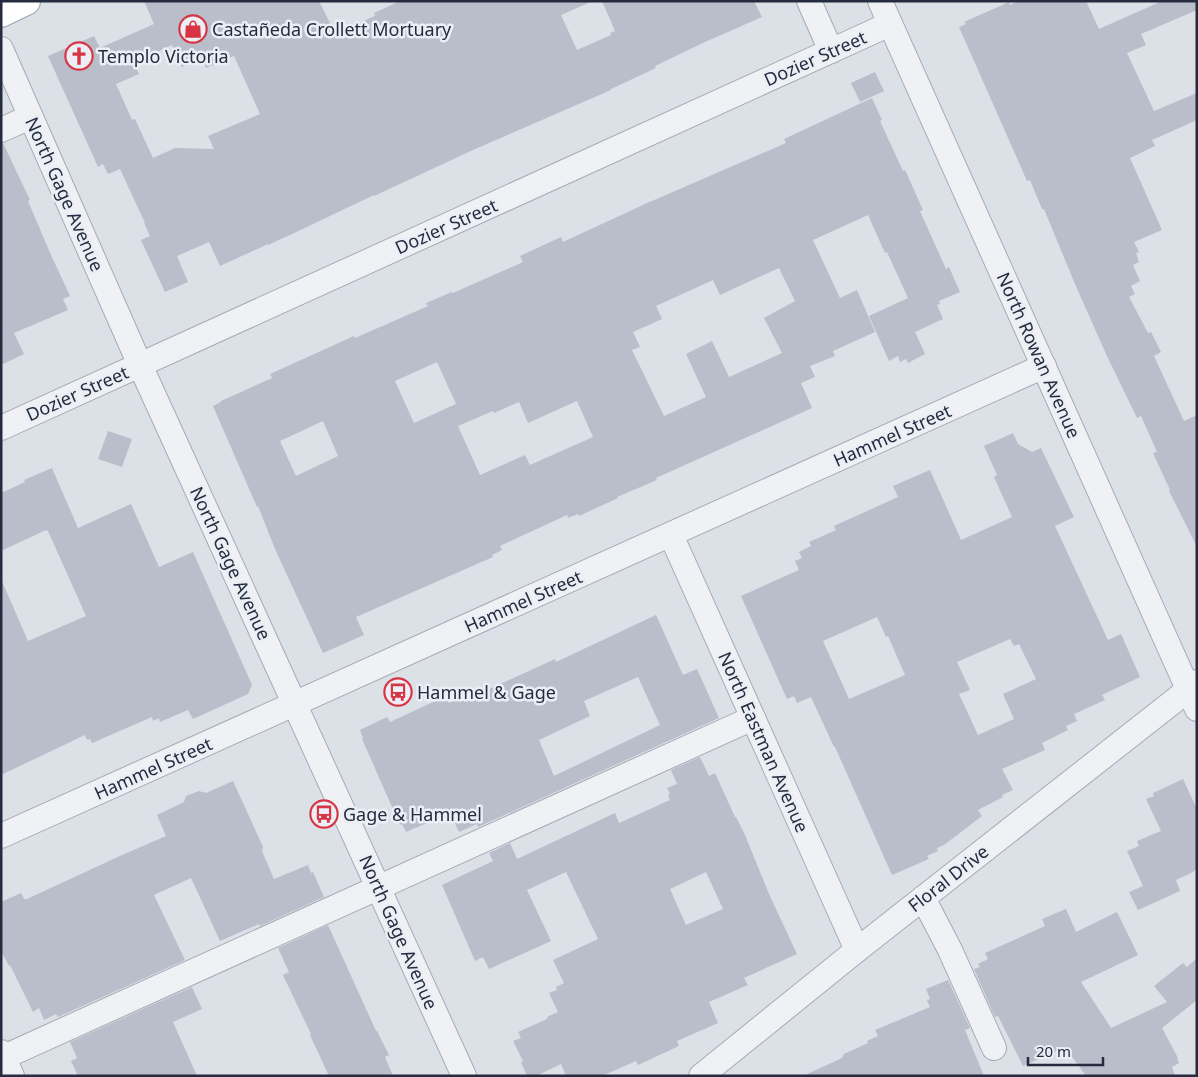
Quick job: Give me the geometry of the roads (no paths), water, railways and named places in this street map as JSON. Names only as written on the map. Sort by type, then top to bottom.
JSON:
[{"type":"main road","points":[[1,12],[26,1]]},
{"type":"street","points":[[809,1],[831,50]]},
{"type":"street","name":"Dozier Street","points":[[1,428],[831,50],[888,8]]},
{"type":"street","name":"North Rowan Avenue","points":[[888,8],[1044,366],[1194,694]]},
{"type":"street","name":"North Gage Avenue","points":[[1,49],[140,365],[464,1076]]},
{"type":"street","points":[[1,130],[30,117]]},
{"type":"street","name":"Hammel Street","points":[[1,836],[1044,366]]},
{"type":"street","name":"North Eastman Avenue","points":[[670,535],[857,950]]},
{"type":"street","name":"Floral Drive","points":[[701,1076],[924,898],[1194,694]]},
{"type":"street","points":[[6,1062],[378,887],[753,718]]},
{"type":"street","points":[[924,898],[950,950],[994,1048]]},
{"type":"place","name":"Castañeda Crollett Mortuary","points":[[193,29]]},
{"type":"place","name":"Templo Victoria","points":[[79,56]]},
{"type":"place","name":"Hammel & Gage","points":[[398,692]]},
{"type":"place","name":"Gage & Hammel","points":[[324,814]]}]
